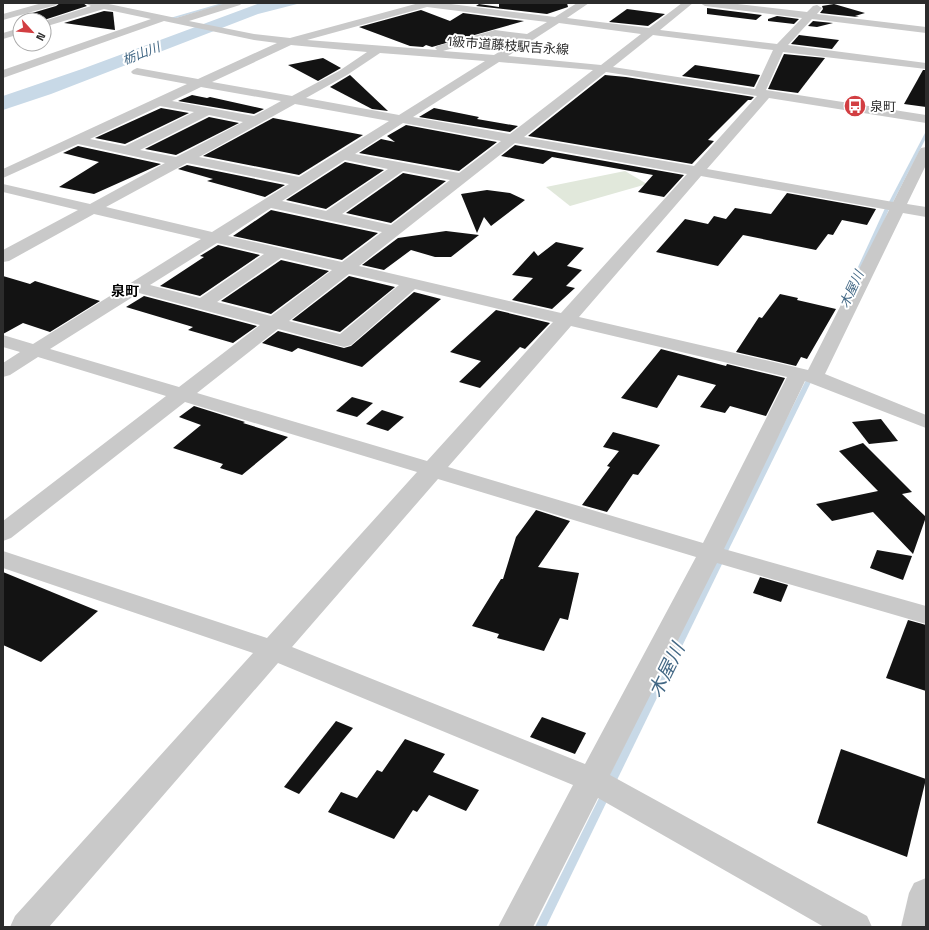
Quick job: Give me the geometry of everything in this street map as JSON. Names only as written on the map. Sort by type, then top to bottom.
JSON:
[{"type":"street","points":[[3,17],[52,3]]},
{"type":"street","name":"1級市道藤枝駅吉永線","points":[[89,3],[230,33],[288,42],[606,68],[926,119]]},
{"type":"street","points":[[3,74],[157,18],[210,3]]},
{"type":"street","points":[[178,22],[237,3]]},
{"type":"street","points":[[3,174],[288,42],[425,3],[457,5],[556,21],[780,47],[926,66]]},
{"type":"street","points":[[3,371],[216,238],[584,3]]},
{"type":"street","points":[[3,533],[512,138],[606,68],[688,3]]},
{"type":"street","points":[[705,3],[926,30]]},
{"type":"street","points":[[27,927],[432,468],[697,171],[762,93],[780,47],[824,3]]},
{"type":"street","points":[[52,22],[103,6]]},
{"type":"street","points":[[423,52],[495,33],[529,38]]},
{"type":"street","points":[[3,257],[343,73],[378,49]]},
{"type":"street","points":[[137,72],[926,212]]},
{"type":"street","points":[[159,102],[255,120]]},
{"type":"street","points":[[126,151],[207,111]]},
{"type":"street","points":[[76,140],[126,151],[302,182]]},
{"type":"street","points":[[515,927],[590,780],[710,552],[926,151]]},
{"type":"street","points":[[344,156],[461,178]]},
{"type":"street","points":[[329,216],[402,166]]},
{"type":"street","points":[[3,188],[806,375],[926,422]]},
{"type":"street","points":[[270,203],[393,230]]},
{"type":"street","points":[[203,304],[278,252]]},
{"type":"street","points":[[136,287],[344,341],[411,284]]},
{"type":"street","points":[[3,341],[926,615]]},
{"type":"street","points":[[3,559],[273,650],[590,780],[854,927]]},
{"type":"street","points":[[918,927],[926,893]]},
{"type":"shaded area","points":[[625,171],[647,184],[570,206],[546,187]]},
{"type":"water","name":"栃山川","points":[[260,3],[301,3],[258,14],[51,94],[3,110],[3,96],[82,69]]},
{"type":"building","points":[[60,3],[83,3],[87,6],[52,17],[52,12],[36,12],[56,6]]},
{"type":"building","points":[[499,3],[567,3],[568,7],[547,14],[476,6],[479,4],[499,7]]},
{"type":"building","points":[[834,4],[865,13],[855,16],[859,17],[857,17],[820,13],[823,9],[822,6]]},
{"type":"building","points":[[707,8],[762,15],[756,20],[707,14]]},
{"type":"building","points":[[627,9],[665,14],[648,26],[609,22]]},
{"type":"building","points":[[421,10],[450,21],[463,13],[524,21],[432,47],[426,45],[423,47],[410,46],[359,27]]},
{"type":"building","points":[[104,11],[113,12],[115,30],[64,23]]},
{"type":"building","points":[[777,16],[799,19],[794,24],[768,21],[768,19]]},
{"type":"building","points":[[813,21],[833,23],[817,27],[808,26]]},
{"type":"building","points":[[799,35],[839,40],[832,49],[791,44]]},
{"type":"building","points":[[784,54],[825,58],[798,93],[768,89]]},
{"type":"building","points":[[323,58],[341,68],[318,81],[288,65]]},
{"type":"building","points":[[695,65],[760,75],[754,87],[682,76]]},
{"type":"building","points":[[923,70],[926,70],[926,107],[904,104]]},
{"type":"building","points":[[350,75],[388,111],[372,109],[330,87]]},
{"type":"building","points":[[605,75],[754,97],[751,100],[748,100],[708,140],[714,141],[692,164],[528,136]]},
{"type":"building","points":[[192,95],[207,98],[210,97],[264,109],[254,114],[178,101]]},
{"type":"building","points":[[161,108],[189,113],[125,144],[95,138]]},
{"type":"building","points":[[434,108],[479,117],[477,119],[518,126],[510,132],[419,117]]},
{"type":"building","points":[[209,117],[239,123],[176,155],[145,149]]},
{"type":"building","points":[[273,118],[363,135],[299,175],[203,156]]},
{"type":"building","points":[[406,125],[497,142],[459,171],[359,153],[381,139],[395,142],[387,136]]},
{"type":"building","points":[[515,145],[684,175],[664,197],[638,192],[653,175],[552,157],[543,164],[501,156]]},
{"type":"building","points":[[78,146],[161,164],[94,194],[59,187],[99,162],[63,153]]},
{"type":"building","points":[[345,162],[384,170],[326,209],[286,200]]},
{"type":"building","points":[[187,165],[285,185],[265,197],[207,181],[213,179],[178,169]]},
{"type":"building","points":[[403,173],[446,181],[391,223],[346,213]]},
{"type":"building","points":[[487,190],[510,193],[525,200],[491,226],[484,217],[477,233],[461,194]]},
{"type":"building","points":[[787,193],[876,209],[867,225],[842,220],[833,235],[828,234],[816,250],[743,235],[718,266],[656,252],[685,219],[708,224],[714,216],[726,219],[735,208],[771,214]]},
{"type":"building","points":[[271,210],[378,233],[342,260],[233,236]]},
{"type":"building","points":[[446,231],[479,235],[451,257],[435,257],[411,250],[384,270],[362,265],[398,238]]},
{"type":"building","points":[[556,242],[584,248],[567,266],[582,270],[566,286],[575,288],[552,309],[512,300],[533,278],[512,275],[534,251],[538,256]]},
{"type":"building","points":[[218,245],[260,255],[200,296],[160,286],[204,257],[200,256]]},
{"type":"building","points":[[281,260],[329,271],[271,314],[221,301]]},
{"type":"building","points":[[3,276],[30,284],[35,281],[100,301],[50,332],[23,323],[3,334]]},
{"type":"building","points":[[349,276],[395,287],[340,332],[292,320]]},
{"type":"building","points":[[414,292],[441,299],[362,367],[298,348],[292,352],[262,343],[278,331],[344,348],[351,346]]},
{"type":"building","points":[[780,294],[798,298],[797,300],[836,309],[807,359],[801,357],[796,366],[736,352],[759,317],[762,318]]},
{"type":"building","points":[[144,296],[257,326],[233,343],[188,330],[193,327],[126,307]]},
{"type":"building","points":[[496,310],[550,323],[525,349],[520,347],[480,388],[459,382],[481,361],[450,352]]},
{"type":"building","points":[[661,349],[726,366],[727,364],[785,378],[766,416],[730,406],[725,413],[700,407],[716,385],[678,375],[657,408],[621,398]]},
{"type":"building","points":[[352,397],[373,403],[357,417],[336,411]]},
{"type":"building","points":[[194,406],[288,437],[242,475],[220,468],[223,464],[173,448],[201,425],[179,417]]},
{"type":"building","points":[[382,410],[404,417],[388,431],[366,424]]},
{"type":"building","points":[[881,419],[898,441],[869,444],[852,422]]},
{"type":"building","points":[[613,432],[660,445],[638,475],[633,474],[607,512],[582,505],[610,467],[607,466],[619,451],[603,447]]},
{"type":"building","points":[[863,443],[912,492],[902,494],[926,517],[913,554],[873,512],[832,521],[816,504],[878,491],[839,451]]},
{"type":"building","points":[[536,510],[570,521],[538,567],[579,573],[568,620],[560,618],[544,651],[497,638],[499,634],[472,626],[501,579],[503,579],[516,537]]},
{"type":"building","points":[[877,550],[912,556],[903,580],[870,568]]},
{"type":"building","points":[[3,572],[98,611],[41,662],[3,645]]},
{"type":"building","points":[[760,577],[788,585],[781,602],[753,593]]},
{"type":"building","points":[[908,620],[926,625],[926,691],[886,678]]},
{"type":"building","points":[[542,717],[586,733],[575,754],[530,737]]},
{"type":"building","points":[[336,721],[353,728],[299,794],[284,787]]},
{"type":"building","points":[[405,739],[445,754],[433,772],[479,790],[466,811],[429,795],[417,812],[413,810],[394,839],[328,812],[341,792],[357,798],[377,770],[382,772]]},
{"type":"building","points":[[841,749],[926,779],[907,857],[817,823]]},
{"type":"waterway","points":[[172,18],[226,3]]},
{"type":"waterway","name":"木屋川","points":[[891,202],[926,134]]},
{"type":"waterway","name":"木屋川","points":[[861,267],[888,207]]},
{"type":"waterway","name":"木屋川","points":[[724,551],[809,380]]},
{"type":"waterway","name":"木屋川","points":[[612,780],[720,560]]},
{"type":"waterway","name":"木屋川","points":[[540,927],[604,797]]},
{"type":"place","name":"泉町","points":[[855,106]]},
{"type":"district","name":"泉町","points":[[125,291]]}]
